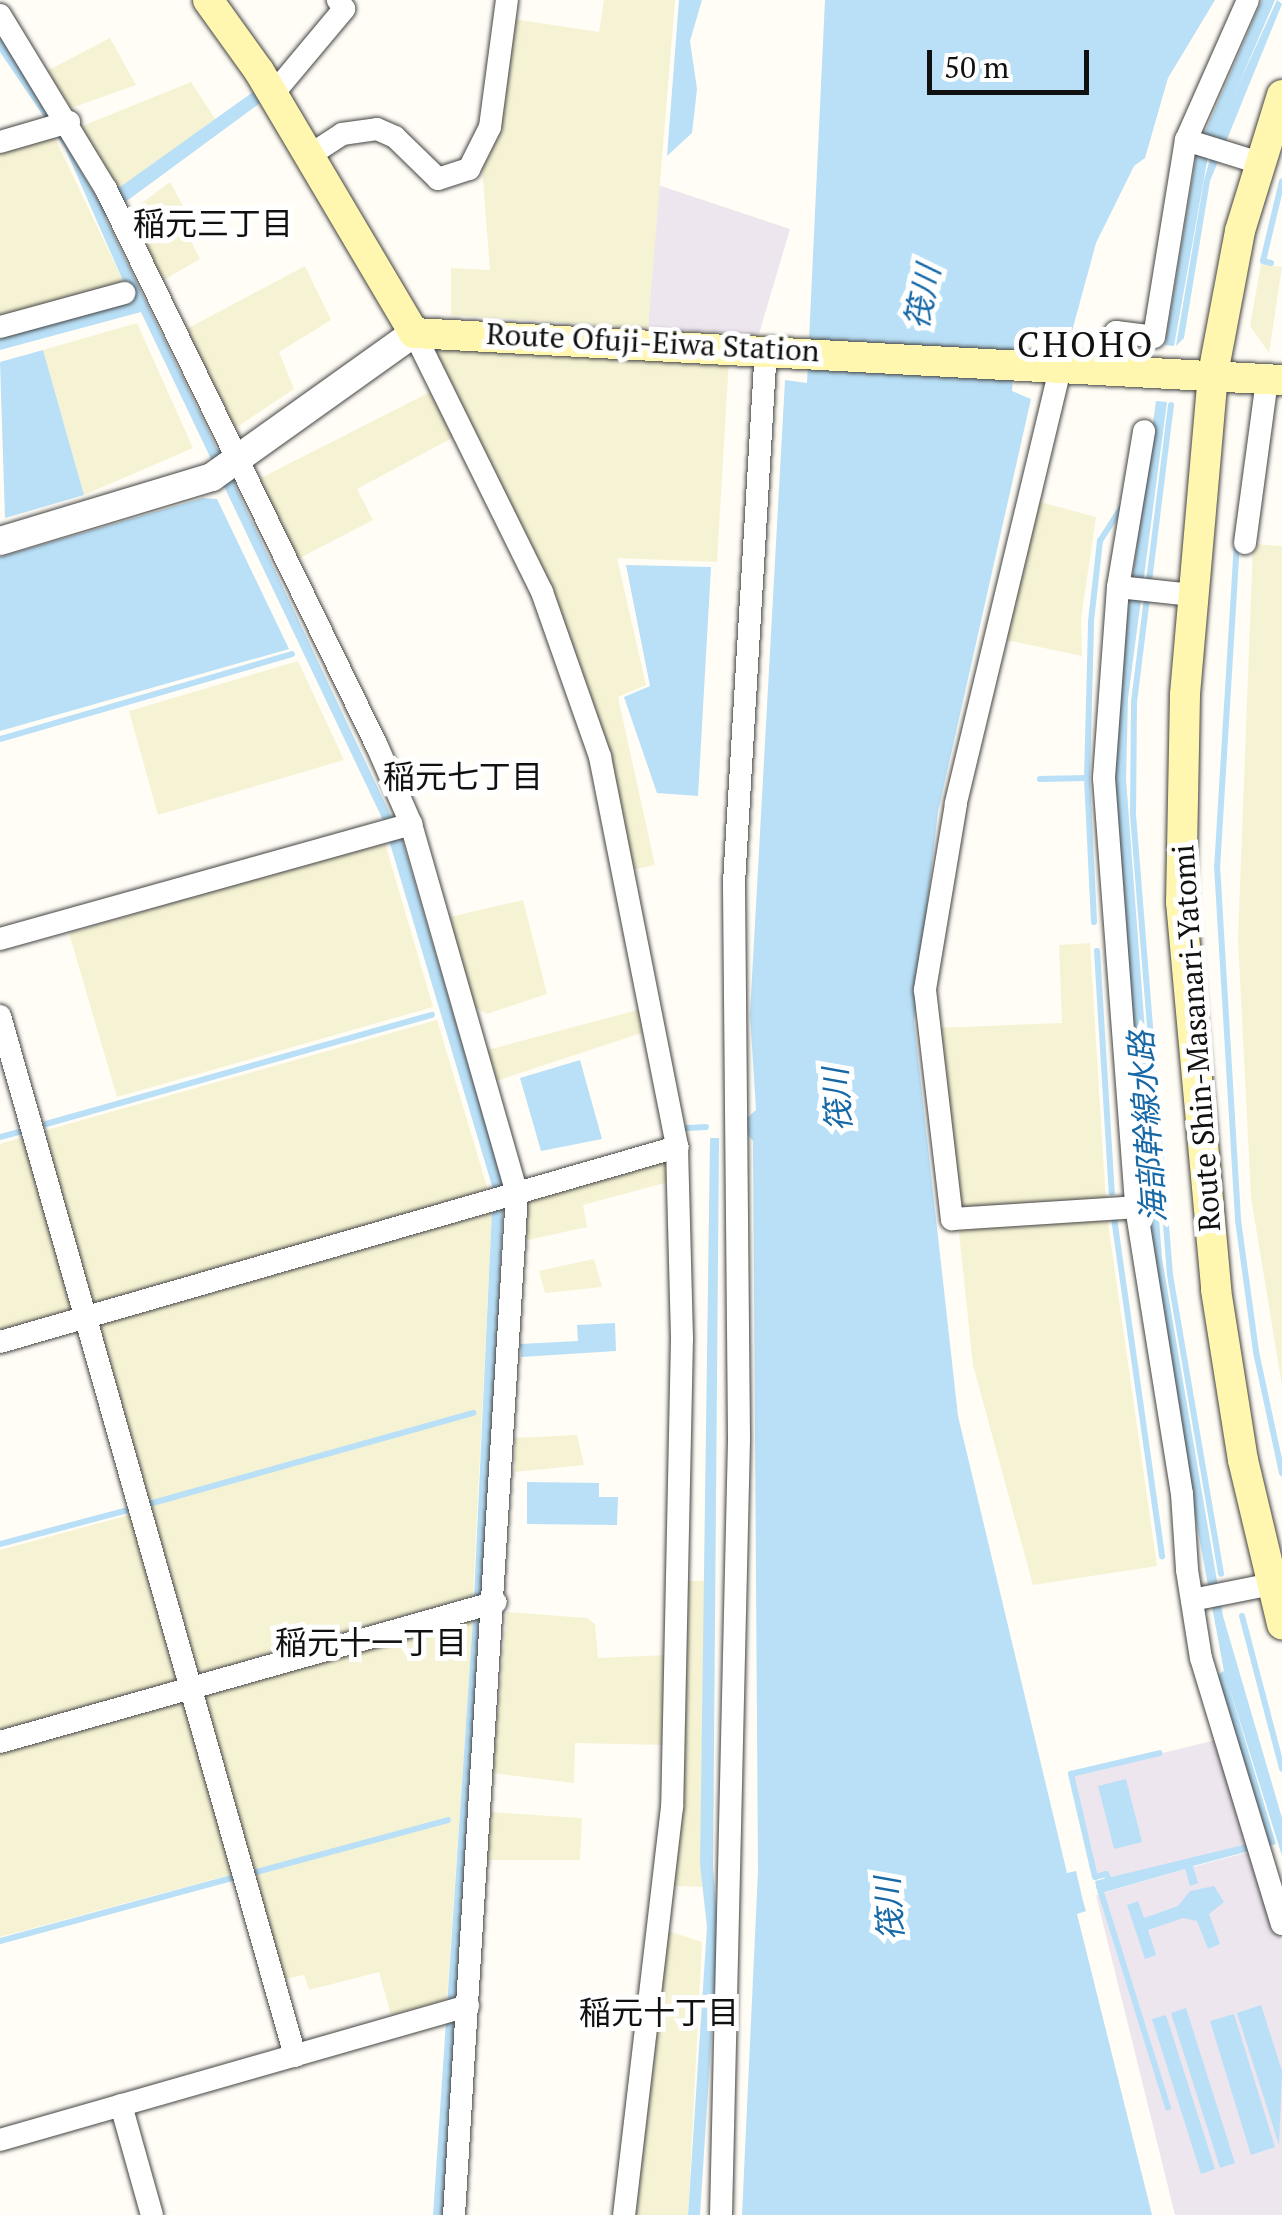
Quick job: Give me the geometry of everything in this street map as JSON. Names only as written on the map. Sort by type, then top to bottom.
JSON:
[{"type":"main road","points":[[208,0],[273,94],[414,332]]},
{"type":"main road","name":"Route Shin-Masanari-Yatomi","points":[[1282,95],[1249,159],[1212,374],[1192,595],[1182,902],[1198,1146],[1243,1460],[1276,1583],[1282,1624]]},
{"type":"main road","name":"Route Ofuji-Eiwa Station","points":[[414,332],[766,348],[1274,380]]},
{"type":"street","points":[[273,94],[344,9],[338,0]]},
{"type":"street","points":[[310,155],[342,134],[377,129],[395,137],[438,179],[469,169],[490,127],[507,0]]},
{"type":"street","points":[[1114,368],[1116,332],[1154,337],[1191,141],[1248,0]]},
{"type":"street","points":[[0,15],[59,125],[106,189],[119,215],[228,467],[399,827],[504,1197],[486,1604],[458,2009],[454,2215]]},
{"type":"street","points":[[0,142],[59,125]]},
{"type":"street","points":[[1191,141],[1249,159]]},
{"type":"street","points":[[0,327],[124,292]]},
{"type":"street","points":[[0,541],[228,467],[414,332],[542,592],[582,702],[610,805],[677,1147],[682,1338],[672,1807],[624,2215]]},
{"type":"street","points":[[721,2215],[740,1437],[734,883],[766,348]]},
{"type":"street","points":[[1061,366],[956,804],[925,990],[952,1219],[1136,1208]]},
{"type":"street","points":[[1245,543],[1274,380]]},
{"type":"street","points":[[1144,430],[1122,588],[1104,778],[1136,1208],[1182,1494],[1205,1598],[1201,1658],[1282,1924]]},
{"type":"street","points":[[1122,588],[1192,595]]},
{"type":"street","points":[[0,939],[399,827]]},
{"type":"street","points":[[0,1016],[294,2056]]},
{"type":"street","points":[[0,1342],[677,1147]]},
{"type":"street","points":[[1205,1598],[1276,1583]]},
{"type":"street","points":[[0,1742],[486,1604]]},
{"type":"street","points":[[0,2140],[458,2009]]},
{"type":"street","points":[[120,2105],[152,2215]]},
{"type":"shaded area","points":[[604,0],[675,0],[648,328],[451,315],[451,268],[490,270],[482,167],[513,19],[599,32]]},
{"type":"shaded area","points":[[110,38],[136,85],[71,108],[47,71]]},
{"type":"shaded area","points":[[191,82],[216,120],[118,192],[80,127]]},
{"type":"shaded area","points":[[54,136],[124,283],[0,318],[0,152]]},
{"type":"shaded area","points":[[170,182],[188,215],[180,220],[200,259],[162,281],[127,214]]},
{"type":"shaded area","points":[[658,185],[790,229],[759,334],[648,328]]},
{"type":"shaded area","points":[[1261,264],[1282,267],[1269,353],[1250,326]]},
{"type":"shaded area","points":[[305,266],[331,320],[279,352],[294,389],[231,431],[181,332]]},
{"type":"shaded area","points":[[137,323],[193,448],[84,495],[43,350]]},
{"type":"shaded area","points":[[442,343],[729,359],[717,562],[617,558],[646,685],[618,697],[655,865],[632,870],[607,748],[436,353]]},
{"type":"shaded area","points":[[434,390],[454,437],[357,489],[373,520],[294,561],[255,481]]},
{"type":"shaded area","points":[[1036,501],[1096,517],[1081,619],[1082,656],[1002,639]]},
{"type":"shaded area","points":[[1253,544],[1282,546],[1282,1386],[1251,1197],[1238,939]]},
{"type":"shaded area","points":[[298,661],[344,760],[158,815],[129,711]]},
{"type":"shaded area","points":[[384,840],[433,1007],[117,1097],[69,933]]},
{"type":"shaded area","points":[[523,900],[547,994],[487,1014],[471,1005],[445,918]]},
{"type":"shaded area","points":[[1090,943],[1106,1204],[957,1208],[937,1028],[1062,1023],[1059,945]]},
{"type":"shaded area","points":[[645,1008],[651,1030],[496,1081],[487,1050]]},
{"type":"shaded area","points":[[437,1020],[487,1187],[481,1193],[94,1306],[40,1132]]},
{"type":"shaded area","points":[[24,1137],[72,1309],[0,1334],[0,1144]]},
{"type":"shaded area","points":[[662,1159],[671,1161],[672,1181],[583,1205],[587,1227],[528,1240],[521,1232],[524,1197]]},
{"type":"shaded area","points":[[492,1212],[473,1596],[199,1676],[96,1326]]},
{"type":"shaded area","points":[[1107,1216],[1157,1566],[1033,1585],[973,1365],[959,1233],[965,1223]]},
{"type":"shaded area","points":[[594,1259],[602,1287],[545,1293],[539,1271]]},
{"type":"shaded area","points":[[577,1435],[584,1465],[515,1472],[515,1438]]},
{"type":"shaded area","points":[[133,1514],[179,1675],[175,1682],[0,1732],[0,1550]]},
{"type":"shaded area","points":[[685,1581],[704,1581],[705,1887],[674,1886]]},
{"type":"shaded area","points":[[507,1612],[587,1618],[595,1624],[598,1658],[667,1655],[666,1745],[575,1743],[574,1783],[492,1773]]},
{"type":"shaded area","points":[[473,1619],[447,2000],[391,2015],[379,1972],[309,1990],[304,1975],[280,1980],[204,1695]]},
{"type":"shaded area","points":[[185,1700],[237,1873],[0,1937],[0,1752]]},
{"type":"shaded area","points":[[1216,1740],[1248,1846],[1111,1879],[1107,1872],[1095,1875],[1072,1775]]},
{"type":"shaded area","points":[[489,1812],[582,1818],[580,1860],[485,1860]]},
{"type":"shaded area","points":[[1249,1852],[1282,1942],[1282,2215],[1175,2215],[1096,1895],[1185,1869],[1190,1885],[1192,1867]]},
{"type":"shaded area","points":[[668,1931],[702,1942],[688,2215],[636,2215]]},
{"type":"water","points":[[679,0],[702,0],[690,41],[697,89],[692,133],[667,156]]},
{"type":"water","name":"筏川","points":[[825,0],[1215,0],[1168,78],[1145,158],[1134,166],[1096,243],[1071,335],[1016,334],[1012,391],[1031,399],[938,812],[914,1021],[958,1416],[1067,1873],[1076,1871],[1086,1911],[1077,1914],[1152,2215],[742,2215],[758,1871],[753,1141],[745,1132],[746,1119],[756,1110],[750,1014],[785,380],[807,383]]},
{"type":"water","points":[[1262,0],[1275,0],[1208,156],[1174,346],[1165,345],[1197,151]]},
{"type":"water","points":[[1277,0],[1282,4],[1210,181],[1184,338],[1176,346],[1204,180],[1219,128]]},
{"type":"water","points":[[0,33],[99,202],[253,92],[260,103],[105,217],[217,449],[227,456],[236,488],[402,839],[504,1188],[487,1592],[444,2215],[433,2215],[473,1619],[493,1189],[383,820],[141,312],[0,350],[0,334],[124,283],[65,148],[0,52]]},
{"type":"water","points":[[43,350],[84,495],[5,518],[0,362]]},
{"type":"water","name":"海部幹線水路","points":[[1156,401],[1167,402],[1128,698],[1126,779],[1162,1258],[1223,1616],[1282,1818],[1282,1856],[1227,1680],[1276,1844],[1193,1866],[1198,1883],[1190,1886],[1185,1869],[1098,1894],[1095,1881],[1268,1839],[1217,1675],[1224,1671],[1153,1289],[1114,779],[1117,693]]},
{"type":"water","points":[[203,498],[217,499],[289,649],[0,731],[0,557]]},
{"type":"water","points":[[626,565],[711,567],[698,796],[657,793],[624,697],[650,686]]},
{"type":"water","points":[[580,1060],[602,1139],[541,1151],[520,1078]]},
{"type":"water","points":[[710,1138],[719,1138],[713,1867],[718,1935],[700,2215],[688,2215],[707,1927],[700,1864]]},
{"type":"water","points":[[615,1323],[616,1351],[521,1357],[520,1344],[578,1341],[577,1325]]},
{"type":"water","points":[[527,1482],[599,1483],[599,1497],[618,1497],[617,1525],[527,1524]]},
{"type":"water","points":[[1126,1779],[1142,1842],[1114,1849],[1098,1786]]},
{"type":"water","points":[[1214,1886],[1224,1902],[1209,1914],[1220,1944],[1208,1949],[1197,1921],[1183,1918],[1148,1930],[1156,1955],[1145,1959],[1127,1905],[1138,1901],[1144,1918],[1178,1906],[1190,1891]]},
{"type":"water","points":[[1261,2005],[1282,2071],[1279,2145],[1237,2013]]},
{"type":"water","points":[[1186,2008],[1235,2163],[1220,2168],[1171,2013]]},
{"type":"water","points":[[1234,2014],[1275,2147],[1251,2155],[1210,2021]]},
{"type":"water","points":[[1166,2015],[1215,2169],[1201,2174],[1152,2019]]},
{"type":"waterway","points":[[1271,263],[1263,261],[1282,181]]},
{"type":"waterway","name":"海部幹線水路","points":[[1171,405],[1134,702],[1133,815],[1170,1275],[1221,1574]]},
{"type":"waterway","points":[[1094,922],[1087,778],[1091,621],[1100,541],[1123,505]]},
{"type":"waterway","points":[[1237,542],[1217,865],[1238,1220],[1256,1352],[1282,1473]]},
{"type":"waterway","points":[[0,739],[292,654]]},
{"type":"waterway","points":[[1040,779],[1087,778]]},
{"type":"waterway","points":[[1097,951],[1112,1193]]},
{"type":"waterway","points":[[46,1124],[432,1015]]},
{"type":"waterway","points":[[687,1128],[706,1127]]},
{"type":"waterway","points":[[0,1137],[19,1132]]},
{"type":"waterway","points":[[1114,1218],[1162,1557]]},
{"type":"waterway","points":[[149,1504],[473,1413]]},
{"type":"waterway","points":[[0,1544],[128,1510]]},
{"type":"waterway","points":[[1242,1616],[1282,1769]]},
{"type":"waterway","points":[[1111,1883],[1106,1874],[1095,1877],[1071,1774],[1160,1753]]},
{"type":"waterway","points":[[253,1873],[448,1820]]},
{"type":"waterway","points":[[0,1941],[236,1877]]},
{"type":"waterway","points":[[1099,1886],[1168,2108]]},
{"type":"district","name":"稲元三丁目","points":[[213,223]]},
{"type":"district","name":"CHOHO","points":[[1086,344]]},
{"type":"district","name":"稲元七丁目","points":[[463,776]]},
{"type":"district","name":"稲元十一丁目","points":[[371,1642]]},
{"type":"district","name":"稲元十丁目","points":[[659,2012]]}]
